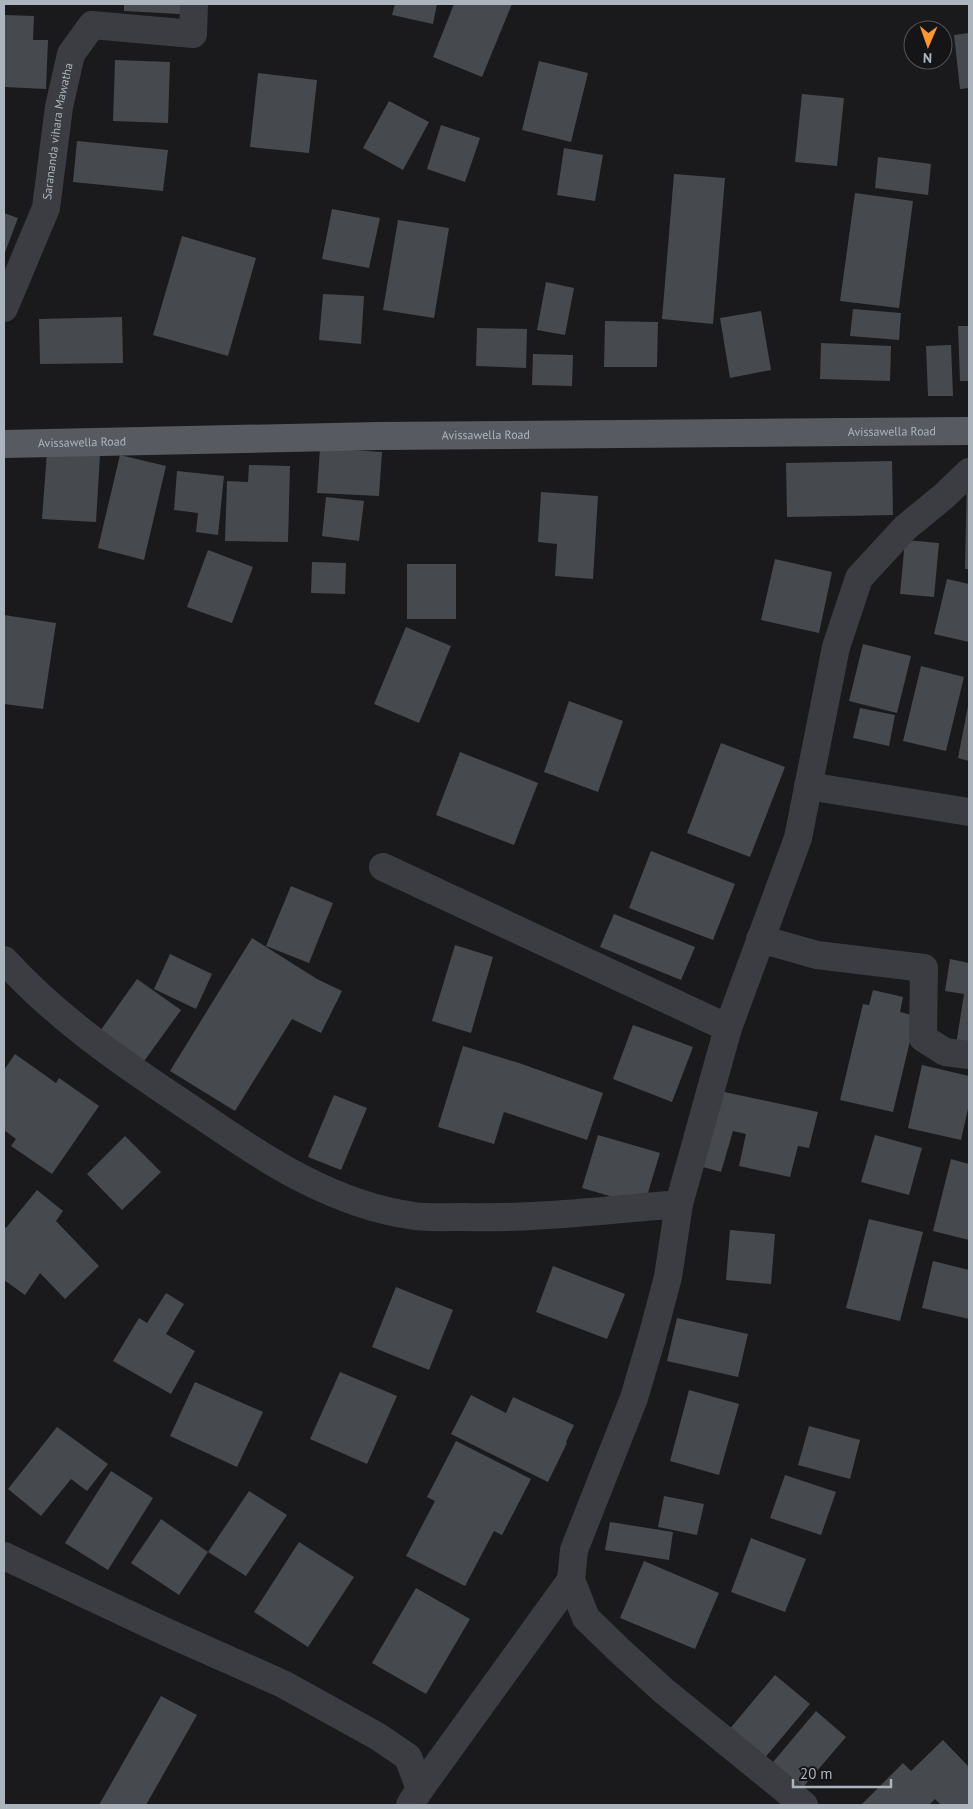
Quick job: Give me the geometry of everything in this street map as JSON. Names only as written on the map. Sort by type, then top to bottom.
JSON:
[{"type":"main road","name":"Avissawella Road","points":[[4,444],[369,436],[969,431]]},
{"type":"street","name":"Sarananda vihara Mawatha","points":[[4,308],[46,208],[59,106],[71,54],[92,25],[193,34],[194,4]]},
{"type":"street","points":[[804,1805],[664,1691],[586,1618],[571,1580],[574,1550],[634,1398],[652,1338],[668,1277],[679,1204],[728,1028],[798,838],[836,647],[859,578],[905,528],[944,496],[969,472]]},
{"type":"street","points":[[808,786],[969,812]]},
{"type":"street","points":[[383,866],[728,1028]]},
{"type":"street","points":[[760,939],[817,955],[924,968],[922,1038],[945,1052],[969,1055]]},
{"type":"street","points":[[4,960],[59,1014],[127,1066],[263,1157],[326,1191],[368,1207],[415,1216],[501,1218],[679,1204]]},
{"type":"street","points":[[4,1556],[166,1632],[283,1684],[377,1736],[408,1757],[415,1797]]},
{"type":"street","points":[[415,1797],[571,1580]]},
{"type":"building","points":[[124,4],[180,4],[180,14],[124,11]]},
{"type":"building","points":[[395,4],[437,4],[433,24],[392,15]]},
{"type":"building","points":[[454,4],[512,4],[482,77],[433,57]]},
{"type":"building","points":[[4,15],[34,16],[33,40],[48,40],[46,89],[4,87]]},
{"type":"building","points":[[969,33],[969,88],[960,89],[954,35]]},
{"type":"building","points":[[115,60],[170,62],[168,123],[113,121]]},
{"type":"building","points":[[539,61],[588,73],[571,142],[522,130]]},
{"type":"building","points":[[258,73],[317,80],[309,153],[250,147]]},
{"type":"building","points":[[802,94],[844,98],[837,166],[795,162]]},
{"type":"building","points":[[389,101],[429,122],[403,170],[363,148]]},
{"type":"building","points":[[441,125],[480,138],[465,182],[427,169]]},
{"type":"building","points":[[77,141],[168,150],[163,191],[73,182]]},
{"type":"building","points":[[564,148],[603,155],[595,201],[557,195]]},
{"type":"building","points":[[878,157],[931,164],[928,195],[875,188]]},
{"type":"building","points":[[674,174],[725,178],[713,324],[662,319]]},
{"type":"building","points":[[855,193],[913,201],[899,308],[840,301]]},
{"type":"building","points":[[332,209],[380,218],[369,268],[322,259]]},
{"type":"building","points":[[4,213],[18,218],[4,255]]},
{"type":"building","points":[[398,220],[449,228],[434,318],[383,310]]},
{"type":"building","points":[[182,236],[256,258],[228,356],[153,335]]},
{"type":"building","points":[[546,282],[574,288],[565,335],[537,330]]},
{"type":"building","points":[[323,294],[364,296],[361,344],[319,340]]},
{"type":"building","points":[[853,309],[901,313],[899,340],[850,336]]},
{"type":"building","points":[[761,311],[771,370],[730,378],[720,318]]},
{"type":"building","points":[[122,317],[123,363],[40,364],[39,319]]},
{"type":"building","points":[[605,321],[658,322],[657,367],[604,367]]},
{"type":"building","points":[[958,326],[969,326],[969,381],[960,381]]},
{"type":"building","points":[[477,328],[527,329],[526,368],[476,366]]},
{"type":"building","points":[[821,343],[891,346],[890,381],[820,379]]},
{"type":"building","points":[[951,345],[953,396],[928,396],[926,346]]},
{"type":"building","points":[[533,354],[573,355],[572,386],[532,385]]},
{"type":"building","points":[[320,448],[382,452],[379,496],[317,493]]},
{"type":"building","points":[[47,452],[100,455],[96,522],[42,519]]},
{"type":"building","points":[[120,455],[166,466],[144,560],[98,548]]},
{"type":"building","points":[[892,461],[893,515],[787,517],[786,463]]},
{"type":"building","points":[[249,465],[290,466],[288,542],[225,541],[227,481],[248,482]]},
{"type":"building","points":[[177,471],[224,476],[218,535],[196,532],[198,513],[174,510]]},
{"type":"building","points":[[967,476],[969,476],[969,569],[965,569]]},
{"type":"building","points":[[541,492],[598,496],[593,579],[555,576],[557,544],[538,542]]},
{"type":"building","points":[[326,497],[364,501],[359,541],[322,536]]},
{"type":"building","points":[[905,540],[939,543],[934,597],[900,594]]},
{"type":"building","points":[[208,550],[253,567],[232,623],[187,607]]},
{"type":"building","points":[[775,559],[832,572],[819,633],[761,620]]},
{"type":"building","points":[[312,562],[346,563],[345,594],[311,593]]},
{"type":"building","points":[[407,564],[456,564],[456,619],[407,619]]},
{"type":"building","points":[[947,579],[969,584],[969,642],[934,634]]},
{"type":"building","points":[[4,615],[56,623],[43,709],[4,704]]},
{"type":"building","points":[[406,627],[451,646],[419,723],[374,704]]},
{"type":"building","points":[[863,644],[911,656],[897,713],[849,701]]},
{"type":"building","points":[[921,666],[964,677],[946,751],[903,741]]},
{"type":"building","points":[[569,701],[623,721],[598,792],[544,772]]},
{"type":"building","points":[[969,706],[969,761],[958,758]]},
{"type":"building","points":[[860,708],[895,715],[889,746],[853,738]]},
{"type":"building","points":[[721,743],[785,767],[750,857],[687,833]]},
{"type":"building","points":[[460,752],[538,783],[514,845],[436,815]]},
{"type":"building","points":[[651,851],[735,884],[713,940],[629,908]]},
{"type":"building","points":[[291,886],[333,903],[309,963],[266,946]]},
{"type":"building","points":[[614,914],[695,947],[681,980],[600,947]]},
{"type":"building","points":[[252,938],[317,979],[342,991],[321,1033],[292,1019],[235,1111],[170,1071]]},
{"type":"building","points":[[455,945],[493,957],[471,1033],[432,1021]]},
{"type":"building","points":[[170,954],[212,974],[196,1009],[154,989]]},
{"type":"building","points":[[950,959],[969,963],[969,1047],[956,1045],[964,994],[945,991]]},
{"type":"building","points":[[137,979],[181,1010],[142,1064],[98,1034]]},
{"type":"building","points":[[873,990],[903,997],[900,1012],[916,1016],[893,1112],[840,1100],[863,1004],[869,1005]]},
{"type":"building","points":[[633,1025],[693,1047],[672,1102],[613,1079]]},
{"type":"building","points":[[463,1046],[519,1063],[603,1093],[587,1140],[504,1112],[494,1144],[438,1127]]},
{"type":"building","points":[[15,1054],[56,1083],[59,1078],[99,1106],[52,1174],[11,1146],[16,1139],[4,1130],[4,1070]]},
{"type":"building","points":[[922,1065],[969,1076],[969,1104],[961,1140],[908,1128]]},
{"type":"building","points":[[720,1091],[818,1112],[809,1148],[798,1146],[790,1177],[739,1166],[746,1134],[733,1131],[721,1172],[696,1165]]},
{"type":"building","points":[[334,1095],[367,1108],[341,1170],[308,1157]]},
{"type":"building","points":[[598,1135],[660,1153],[644,1206],[582,1188]]},
{"type":"building","points":[[875,1135],[922,1148],[909,1195],[861,1182]]},
{"type":"building","points":[[125,1136],[161,1172],[122,1210],[87,1174]]},
{"type":"building","points":[[951,1159],[969,1164],[969,1240],[933,1231]]},
{"type":"building","points":[[37,1190],[63,1211],[56,1221],[99,1266],[65,1299],[40,1273],[25,1295],[4,1280],[4,1229]]},
{"type":"building","points":[[869,1219],[923,1232],[900,1321],[846,1308]]},
{"type":"building","points":[[730,1230],[775,1234],[771,1284],[726,1280]]},
{"type":"building","points":[[933,1261],[969,1270],[969,1319],[922,1308]]},
{"type":"building","points":[[553,1266],[625,1294],[607,1339],[536,1312]]},
{"type":"building","points":[[396,1287],[453,1310],[429,1370],[372,1347]]},
{"type":"building","points":[[166,1293],[184,1304],[166,1334],[195,1351],[171,1394],[113,1361],[139,1318],[147,1323]]},
{"type":"building","points":[[677,1318],[748,1334],[738,1377],[667,1361]]},
{"type":"building","points":[[340,1372],[397,1396],[367,1464],[310,1439]]},
{"type":"building","points":[[195,1382],[263,1412],[237,1467],[170,1436]]},
{"type":"building","points":[[689,1390],[739,1404],[719,1475],[670,1461]]},
{"type":"building","points":[[471,1395],[506,1413],[513,1397],[574,1425],[548,1482],[451,1434]]},
{"type":"building","points":[[809,1426],[860,1440],[850,1479],[798,1465]]},
{"type":"building","points":[[57,1427],[108,1464],[87,1491],[71,1479],[41,1516],[8,1489]]},
{"type":"building","points":[[456,1441],[531,1479],[502,1535],[494,1531],[465,1586],[406,1556],[435,1501],[427,1497]]},
{"type":"building","points":[[111,1471],[153,1498],[108,1570],[65,1543]]},
{"type":"building","points":[[785,1475],[836,1492],[821,1535],[770,1518]]},
{"type":"building","points":[[249,1491],[287,1515],[246,1576],[208,1552]]},
{"type":"building","points":[[664,1496],[704,1504],[697,1535],[658,1527]]},
{"type":"building","points":[[161,1519],[208,1552],[179,1595],[131,1563]]},
{"type":"building","points":[[610,1522],[673,1532],[669,1560],[605,1550]]},
{"type":"building","points":[[751,1538],[806,1559],[785,1612],[731,1592]]},
{"type":"building","points":[[299,1542],[354,1577],[308,1647],[254,1612]]},
{"type":"building","points":[[644,1561],[719,1593],[695,1649],[620,1618]]},
{"type":"building","points":[[416,1588],[470,1619],[426,1694],[372,1663]]},
{"type":"building","points":[[775,1675],[810,1704],[763,1760],[728,1731]]},
{"type":"building","points":[[161,1696],[197,1715],[146,1805],[99,1805]]},
{"type":"building","points":[[816,1711],[846,1737],[798,1793],[768,1768]]},
{"type":"building","points":[[943,1740],[969,1767],[969,1805],[941,1805],[935,1799],[929,1805],[861,1805],[903,1763],[911,1771]]}]
